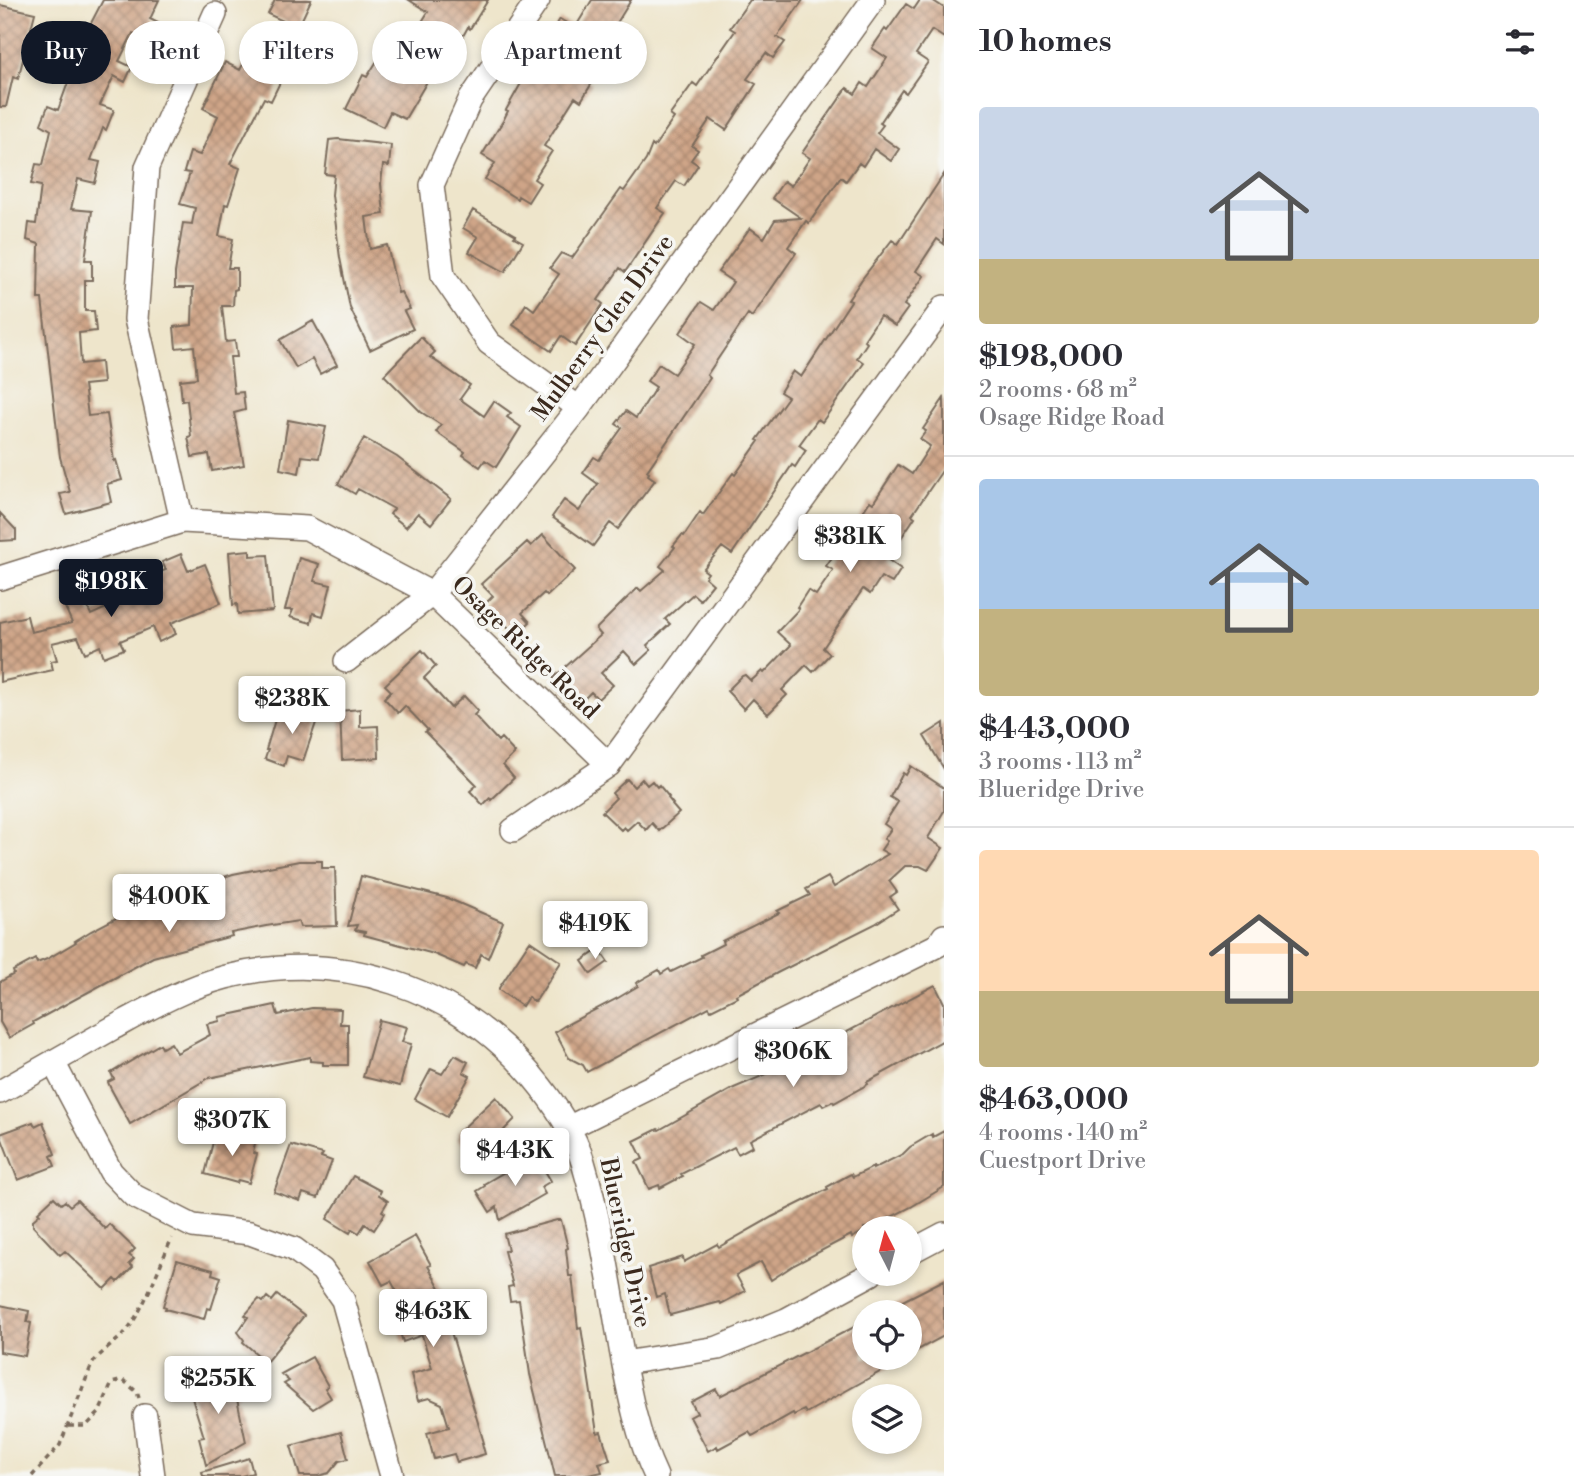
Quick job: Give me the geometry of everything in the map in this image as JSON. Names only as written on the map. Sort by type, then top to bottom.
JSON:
[{"type":"street","points":[[538,0],[470,100],[432,185],[443,276],[489,343],[579,408]]},
{"type":"street","name":"Mulberry Glen Drive","points":[[346,661],[432,594],[579,408],[873,0]]},
{"type":"street","points":[[182,521],[136,319],[148,167],[215,14]]},
{"type":"street","points":[[513,830],[609,765],[944,307]]},
{"type":"street","name":"Osage Ridge Road","points":[[0,578],[182,521],[307,528],[432,594],[609,765]]},
{"type":"street","points":[[568,1128],[938,945],[944,936]]},
{"type":"street","name":"Blueridge Drive","points":[[0,1091],[175,994],[226,977],[271,970],[329,970],[363,974],[410,988],[444,1003],[477,1023],[510,1051],[549,1097],[568,1128],[582,1159],[597,1218],[634,1417],[656,1476]]},
{"type":"street","points":[[52,1062],[111,1172],[134,1196],[193,1226],[250,1233],[294,1249],[322,1270],[343,1300],[392,1476]]},
{"type":"street","points":[[922,1246],[944,1234]]},
{"type":"street","points":[[624,1363],[718,1348],[786,1320],[852,1284]]},
{"type":"street","points":[[145,1416],[153,1476]]},
{"type":"path","points":[[32,1476],[60,1445],[92,1364],[122,1337],[132,1324],[180,1220]]},
{"type":"path","points":[[68,1426],[86,1426],[99,1413],[112,1382],[122,1380],[137,1392],[145,1416]]},
{"type":"building","points":[[103,0],[159,0],[150,19],[154,21],[125,21],[125,49],[119,61],[125,64],[125,82],[114,76],[111,82],[111,21],[92,21]]},
{"type":"building","points":[[275,0],[311,0],[301,21],[283,21],[268,14]]},
{"type":"building","points":[[409,0],[488,0],[470,29],[467,29],[467,21],[422,21],[428,12]]},
{"type":"building","points":[[592,0],[631,0],[618,21],[579,21]]},
{"type":"building","points":[[750,0],[803,0],[777,37],[785,42],[773,58],[766,53],[747,79],[756,84],[726,130],[710,119],[692,146],[698,150],[691,160],[698,165],[684,186],[676,181],[657,208],[665,213],[625,272],[620,268],[598,300],[603,304],[575,346],[561,336],[551,351],[513,325],[526,304],[534,310],[559,274],[550,268],[561,253],[572,258],[621,189],[624,191],[646,160],[652,145],[654,147],[674,118],[670,115],[693,83],[697,86],[735,31],[730,28]]},
{"type":"building","points":[[920,0],[932,0],[944,8],[944,38],[932,30],[916,54],[928,62],[906,93],[902,90],[880,123],[883,125],[877,133],[899,149],[891,161],[874,149],[863,166],[859,163],[846,181],[841,177],[809,223],[806,221],[788,247],[796,253],[752,317],[748,314],[707,375],[710,378],[647,471],[655,480],[618,529],[610,523],[593,546],[552,517],[564,500],[579,511],[598,484],[583,473],[594,457],[599,460],[622,428],[616,424],[626,411],[636,418],[656,387],[647,381],[659,364],[674,374],[695,344],[680,333],[701,302],[714,310],[733,282],[718,272],[750,228],[764,238],[775,220],[801,218],[772,198],[784,181],[791,186],[810,158],[802,153],[847,88],[855,94],[862,83],[868,87],[887,58],[872,48],[885,29],[887,31],[906,4],[914,9]]},
{"type":"building","points":[[0,5],[35,13],[33,21],[21,21],[21,67],[18,79],[13,77],[6,107],[0,107]]},
{"type":"building","points":[[225,62],[239,69],[239,84],[279,84],[271,101],[264,98],[230,164],[240,168],[228,205],[225,204],[219,236],[233,239],[228,268],[237,268],[237,289],[234,290],[233,306],[222,306],[226,342],[235,341],[237,357],[230,357],[234,393],[243,392],[245,410],[234,413],[244,465],[212,471],[209,454],[192,457],[188,437],[191,436],[187,400],[182,401],[180,380],[197,378],[194,346],[176,348],[174,327],[192,325],[193,288],[175,288],[175,273],[183,223],[192,224],[195,208],[180,204],[190,173],[184,172],[190,152],[200,155],[218,116],[203,108],[214,84],[225,84]]},
{"type":"building","points":[[372,69],[372,84],[426,84],[405,119],[390,112],[383,127],[346,109],[363,75],[367,77]]},
{"type":"building","points":[[67,84],[110,84],[100,105],[114,110],[106,130],[103,128],[91,160],[100,162],[95,183],[78,179],[71,209],[92,211],[85,260],[92,260],[92,280],[85,280],[85,311],[94,311],[96,331],[79,333],[81,364],[101,362],[103,383],[84,385],[88,416],[107,414],[114,461],[116,460],[122,480],[107,484],[111,502],[66,514],[60,494],[70,492],[60,457],[42,299],[38,299],[39,244],[27,240],[29,223],[36,224],[41,186],[31,184],[36,164],[43,165],[51,130],[41,124],[48,106],[58,110]]},
{"type":"building","points":[[521,84],[591,84],[581,101],[575,97],[544,146],[552,151],[534,179],[540,183],[528,202],[518,196],[517,199],[485,179],[495,163],[482,155],[503,121],[508,111],[506,110]]},
{"type":"building","points":[[329,140],[391,145],[389,166],[383,165],[381,184],[384,214],[366,217],[370,249],[387,245],[398,293],[401,292],[410,309],[404,311],[413,329],[370,350],[350,308],[332,195],[334,175],[325,174]]},
{"type":"building","points":[[944,174],[944,244],[937,239],[916,271],[924,276],[904,305],[908,308],[895,326],[880,316],[864,340],[867,343],[857,358],[864,363],[822,422],[818,419],[799,445],[806,450],[795,467],[792,465],[732,554],[722,547],[703,569],[708,573],[705,577],[713,584],[700,600],[693,594],[665,619],[670,624],[647,645],[651,650],[636,664],[624,651],[601,673],[613,685],[598,699],[591,692],[578,705],[553,678],[601,635],[596,629],[624,601],[638,588],[641,591],[665,570],[660,566],[675,547],[673,546],[684,536],[700,512],[703,515],[733,473],[735,475],[788,397],[780,392],[793,371],[801,377],[851,301],[848,300],[862,279],[892,240],[898,244]]},
{"type":"building","points":[[473,210],[516,235],[514,237],[523,242],[505,272],[469,252],[478,237],[463,228]]},
{"type":"building","points":[[313,321],[337,365],[320,374],[312,359],[296,368],[280,340]]},
{"type":"building","points":[[421,337],[435,352],[430,357],[470,385],[460,399],[484,416],[494,401],[511,413],[507,417],[521,427],[496,467],[485,460],[480,467],[463,455],[465,452],[436,432],[441,425],[421,412],[384,375]]},
{"type":"building","points":[[944,398],[944,468],[912,515],[915,517],[887,559],[901,569],[892,583],[881,577],[870,594],[863,589],[823,648],[830,654],[813,672],[806,665],[782,690],[787,695],[768,714],[753,699],[744,709],[727,691],[742,676],[745,675],[751,681],[762,671],[764,673],[791,645],[777,632],[799,609],[797,607],[808,590],[816,595],[833,570],[826,566],[860,525],[856,522],[870,501],[873,503],[898,465],[912,474],[930,446],[920,439],[926,431],[923,429]]},
{"type":"building","points":[[288,420],[326,427],[319,458],[302,456],[299,473],[280,469]]},
{"type":"building","points":[[364,438],[397,457],[451,499],[431,524],[418,513],[406,527],[390,514],[394,509],[358,489],[355,494],[338,484]]},
{"type":"building","points":[[0,513],[16,530],[16,540],[0,541]]},
{"type":"building","points":[[543,535],[575,570],[547,596],[544,593],[522,613],[530,622],[516,635],[485,604],[493,596],[481,584],[527,542],[531,546]]},
{"type":"building","points":[[250,550],[250,556],[268,555],[273,611],[238,614],[237,604],[233,605],[229,552]]},
{"type":"building","points":[[181,554],[188,571],[205,564],[221,603],[171,623],[176,634],[159,642],[153,627],[120,641],[124,649],[104,657],[100,646],[85,653],[78,637],[52,643],[57,660],[51,661],[53,670],[0,682],[0,622],[27,616],[31,632],[72,623],[65,607],[84,599],[91,615],[124,600],[118,586],[166,570],[162,562]]},
{"type":"building","points":[[299,558],[319,564],[314,581],[331,585],[323,616],[313,613],[311,623],[290,617],[293,610],[285,610]]},
{"type":"building","points":[[422,650],[436,666],[424,678],[451,708],[464,696],[478,711],[474,715],[498,741],[501,738],[515,753],[503,765],[514,778],[483,805],[470,791],[477,785],[425,732],[428,730],[405,706],[398,713],[384,698],[391,691],[385,685]]},
{"type":"building","points":[[300,704],[320,711],[303,761],[287,756],[284,766],[265,759],[277,713],[295,719]]},
{"type":"building","points":[[360,709],[360,727],[378,726],[379,758],[342,760],[340,711]]},
{"type":"building","points":[[944,723],[944,769],[924,736]]},
{"type":"building","points":[[911,766],[944,788],[944,811],[928,838],[943,848],[928,870],[920,866],[905,866],[889,881],[897,892],[890,897],[898,909],[875,924],[736,995],[737,997],[711,1010],[709,1007],[587,1072],[583,1065],[569,1058],[555,1032],[564,1026],[618,998],[638,986],[636,983],[659,970],[661,974],[669,969],[671,972],[702,957],[701,955],[723,944],[722,941],[810,895],[806,889],[828,877],[834,887],[888,854],[881,850],[891,829],[884,824],[898,802],[890,797],[903,773],[906,775]]},
{"type":"building","points":[[627,779],[634,787],[642,779],[647,785],[652,781],[657,787],[659,785],[679,813],[659,831],[652,823],[646,830],[637,821],[627,830],[624,827],[621,830],[602,812],[616,798],[612,793]]},
{"type":"building","points":[[299,861],[322,861],[322,868],[335,868],[337,926],[300,927],[298,921],[266,926],[231,933],[232,936],[153,957],[33,1022],[34,1024],[9,1038],[0,1022],[0,982],[14,974],[13,971],[35,959],[37,963],[47,959],[91,931],[141,905],[233,874]]},
{"type":"building","points":[[361,876],[447,898],[503,922],[488,958],[481,954],[475,968],[466,964],[464,967],[434,954],[364,935],[365,932],[355,930],[357,925],[348,926]]},
{"type":"building","points":[[530,941],[561,962],[535,1002],[528,997],[522,1006],[499,988]]},
{"type":"building","points":[[599,949],[608,962],[591,974],[582,961]]},
{"type":"building","points":[[935,985],[944,1003],[944,1040],[834,1103],[833,1101],[823,1106],[821,1103],[750,1140],[753,1146],[738,1154],[734,1147],[660,1188],[659,1185],[649,1189],[636,1162],[643,1159],[634,1141],[734,1088],[776,1070]]},
{"type":"building","points":[[275,1005],[278,1015],[312,1008],[341,1009],[340,1024],[348,1024],[348,1065],[323,1065],[323,1062],[310,1061],[310,1057],[209,1078],[130,1124],[108,1082],[114,1079],[111,1073],[160,1044],[162,1048],[171,1043],[177,1053],[210,1035],[207,1024],[220,1021],[219,1017]]},
{"type":"building","points":[[379,1020],[407,1027],[402,1042],[411,1044],[400,1086],[363,1077]]},
{"type":"building","points":[[455,1055],[468,1062],[463,1072],[470,1076],[447,1117],[415,1099],[431,1069],[442,1074]]},
{"type":"building","points":[[496,1097],[515,1119],[504,1130],[509,1136],[483,1163],[458,1139],[458,1133]]},
{"type":"building","points":[[33,1122],[35,1126],[43,1122],[55,1154],[51,1156],[55,1166],[18,1180],[0,1134]]},
{"type":"building","points":[[226,1131],[256,1139],[253,1153],[257,1154],[249,1183],[238,1180],[237,1183],[205,1174],[214,1138],[224,1141]]},
{"type":"building","points":[[944,1131],[944,1187],[911,1207],[893,1216],[852,1216],[852,1238],[851,1235],[771,1280],[761,1262],[736,1275],[745,1291],[721,1304],[720,1302],[670,1315],[665,1294],[656,1297],[648,1268],[683,1257],[684,1262],[717,1244],[719,1247],[828,1189],[827,1187],[847,1176],[851,1174],[853,1177],[873,1169],[903,1154],[932,1134],[933,1137]]},
{"type":"building","points":[[291,1145],[323,1154],[321,1157],[332,1161],[318,1198],[303,1193],[300,1201],[274,1192]]},
{"type":"building","points":[[536,1156],[551,1181],[541,1187],[545,1194],[500,1220],[497,1207],[490,1212],[477,1191],[485,1186],[484,1184]]},
{"type":"building","points":[[353,1176],[381,1191],[379,1195],[388,1201],[382,1211],[385,1213],[374,1230],[365,1224],[359,1233],[352,1229],[350,1233],[327,1219]]},
{"type":"building","points":[[54,1197],[61,1204],[65,1201],[70,1206],[77,1200],[105,1229],[109,1224],[135,1249],[129,1255],[134,1259],[129,1264],[133,1267],[118,1282],[115,1279],[105,1289],[65,1251],[60,1255],[33,1226],[33,1220],[40,1214],[38,1212]]},
{"type":"building","points":[[561,1220],[568,1248],[569,1276],[572,1276],[578,1328],[581,1327],[597,1433],[601,1432],[610,1460],[599,1463],[602,1472],[584,1476],[555,1476],[530,1374],[519,1300],[510,1301],[508,1287],[513,1286],[504,1251],[508,1250],[504,1234]]},
{"type":"building","points":[[415,1236],[431,1265],[428,1266],[445,1297],[454,1323],[449,1325],[484,1443],[485,1454],[457,1462],[454,1454],[434,1459],[427,1433],[449,1427],[442,1404],[429,1398],[418,1401],[411,1374],[432,1368],[422,1335],[403,1342],[397,1323],[402,1322],[399,1314],[408,1311],[391,1281],[383,1285],[370,1261]]},
{"type":"building","points":[[177,1260],[213,1270],[212,1274],[221,1277],[211,1309],[207,1308],[204,1319],[165,1309],[163,1306]]},
{"type":"building","points":[[944,1280],[944,1336],[922,1348],[922,1300],[905,1300]]},
{"type":"building","points":[[277,1295],[304,1316],[266,1362],[243,1342],[238,1332],[248,1317],[245,1315],[259,1299],[263,1302],[267,1297],[272,1301]]},
{"type":"building","points":[[0,1305],[29,1311],[27,1322],[31,1323],[25,1356],[0,1352]]},
{"type":"building","points":[[852,1328],[852,1370],[883,1370],[858,1384],[852,1384],[852,1387],[806,1413],[804,1410],[794,1415],[793,1413],[752,1436],[749,1432],[718,1449],[717,1446],[708,1451],[690,1417],[697,1413],[691,1402],[716,1389],[720,1396]]},
{"type":"building","points":[[312,1357],[328,1386],[325,1388],[331,1398],[313,1409],[284,1384],[289,1381],[281,1374]]},
{"type":"building","points":[[223,1375],[240,1384],[241,1392],[234,1400],[237,1399],[246,1442],[206,1465],[199,1438],[204,1437],[188,1385]]},
{"type":"building","points":[[341,1432],[348,1459],[339,1461],[329,1473],[300,1476],[291,1446]]},
{"type":"building","points":[[249,1458],[253,1473],[241,1476],[203,1476],[202,1472]]}]
